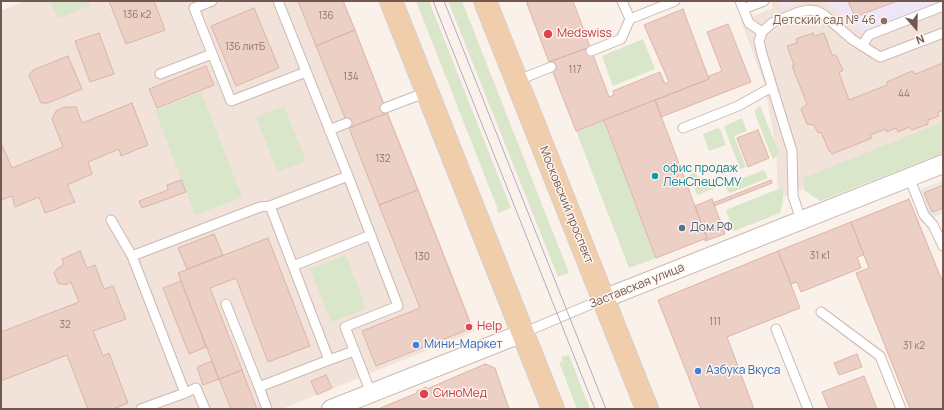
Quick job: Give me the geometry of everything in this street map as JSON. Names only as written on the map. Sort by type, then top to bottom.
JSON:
[{"type":"main road","points":[[391,1],[523,333],[550,408]]},
{"type":"main road","name":"Московский проспект","points":[[485,1],[647,409]]},
{"type":"street","name":"Заставская улица","points":[[604,299],[943,164]]},
{"type":"street","name":"Заставская улица","points":[[331,409],[523,333]]},
{"type":"lane","points":[[212,1],[194,8],[231,101],[306,72]]},
{"type":"lane","points":[[278,1],[398,306],[345,327],[371,393]]},
{"type":"lane","points":[[622,1],[630,19]]},
{"type":"lane","points":[[592,51],[621,39],[630,19],[675,1]]},
{"type":"lane","points":[[762,32],[749,23],[742,5],[764,1]]},
{"type":"lane","points":[[862,46],[869,35],[943,6]]},
{"type":"lane","points":[[801,220],[792,196],[792,151],[760,47],[759,41],[762,32],[772,23],[799,12],[812,11],[824,15],[862,46],[880,58],[943,33]]},
{"type":"lane","points":[[160,74],[212,54]]},
{"type":"lane","points":[[516,81],[551,67]]},
{"type":"lane","points":[[683,128],[738,106],[772,87]]},
{"type":"lane","points":[[385,108],[427,92]]},
{"type":"lane","points":[[329,130],[347,123]]},
{"type":"lane","points":[[132,256],[260,207],[270,206],[348,176]]},
{"type":"lane","points":[[909,177],[924,215],[933,225],[943,246]]},
{"type":"lane","points":[[270,206],[329,360]]},
{"type":"lane","points":[[111,220],[132,256],[184,392]]},
{"type":"lane","points":[[293,266],[371,235]]},
{"type":"lane","name":"Заставская улица","points":[[523,333],[604,299]]},
{"type":"lane","points":[[226,304],[267,409]]},
{"type":"lane","points":[[821,312],[880,356],[901,409]]},
{"type":"lane","points":[[776,329],[808,409]]},
{"type":"lane","points":[[259,387],[354,351]]},
{"type":"lane","points":[[141,409],[196,388],[204,409]]},
{"type":"shaded area","points":[[24,1],[344,1],[475,331],[282,409],[1,409],[1,11]]},
{"type":"shaded area","points":[[771,1],[943,1],[943,135],[778,199],[776,148],[764,83],[741,21],[773,8]]},
{"type":"shaded area","name":"Детский сад № 46","points":[[778,1],[802,1],[781,9]]},
{"type":"shaded area","name":"Детский сад № 46","points":[[825,1],[943,1],[943,11],[875,38],[859,30]]},
{"type":"shaded area","points":[[943,180],[943,213],[921,223],[910,194]]},
{"type":"green space","points":[[49,1],[88,1],[90,6],[59,18]]},
{"type":"green space","points":[[416,1],[429,1],[511,208],[498,213],[497,207]]},
{"type":"green space","points":[[448,1],[462,1],[569,273],[558,277]]},
{"type":"green space","points":[[643,39],[655,69],[613,86],[602,56]]},
{"type":"green space","points":[[201,92],[242,197],[195,215],[155,110]]},
{"type":"green space","points":[[760,105],[779,153],[773,160],[755,114],[755,110]]},
{"type":"green space","points":[[284,106],[306,161],[278,172],[256,117]]},
{"type":"green space","points":[[742,118],[747,131],[734,136],[746,167],[740,169],[724,126]]},
{"type":"green space","points":[[604,120],[656,258],[629,268],[576,131]]},
{"type":"green space","points":[[943,122],[943,153],[820,201],[804,190],[803,178]]},
{"type":"green space","points":[[717,128],[720,129],[726,145],[709,151],[703,134]]},
{"type":"green space","points":[[764,170],[768,178],[730,193],[728,192],[725,185]]},
{"type":"green space","points":[[695,172],[697,176],[716,182],[718,187],[697,195],[689,175]]},
{"type":"green space","points":[[783,187],[783,202],[780,213],[734,231],[726,210]]},
{"type":"green space","points":[[346,255],[366,309],[331,322],[310,269]]},
{"type":"green space","points":[[569,355],[590,409],[577,409],[559,362],[563,361],[561,357]]},
{"type":"building","points":[[109,1],[154,1],[165,30],[126,44]]},
{"type":"building","points":[[298,1],[343,1],[355,30],[316,46]]},
{"type":"building","points":[[526,1],[573,1],[590,47],[549,62]]},
{"type":"building","points":[[848,1],[897,1],[855,17]]},
{"type":"building","points":[[254,8],[279,68],[236,86],[211,26]]},
{"type":"building","points":[[683,9],[709,79],[576,131],[549,62],[590,47],[609,97],[614,95],[613,91],[660,72],[665,84],[669,82],[644,25]]},
{"type":"building","points":[[728,24],[751,82],[661,117],[655,100],[709,79],[709,76],[722,71],[707,32]]},
{"type":"building","points":[[355,30],[387,113],[349,128],[316,46]]},
{"type":"building","points":[[99,33],[114,74],[90,82],[75,41]]},
{"type":"building","points":[[813,33],[814,36],[824,33],[832,55],[836,55],[843,70],[839,73],[849,100],[887,85],[887,82],[912,71],[916,74],[943,63],[943,110],[937,113],[939,116],[928,120],[928,124],[912,130],[909,127],[898,132],[896,128],[887,132],[886,129],[870,135],[872,138],[832,154],[829,151],[821,132],[818,133],[814,125],[807,124],[801,109],[807,104],[792,66],[794,65],[787,46],[797,43],[796,39]]},
{"type":"building","points":[[68,56],[82,89],[48,103],[41,103],[29,75],[33,70]]},
{"type":"building","points":[[206,66],[214,85],[157,108],[149,89]]},
{"type":"building","name":"офис продаж ЛенСпецСМУ","points":[[655,100],[707,238],[656,258],[604,120]]},
{"type":"building","points":[[132,103],[148,145],[121,156],[119,149],[88,162],[92,174],[67,185],[75,202],[45,213],[39,197],[15,207],[12,196],[1,200],[1,143],[12,168],[63,147],[52,119],[56,111],[65,107],[76,107],[82,123]]},
{"type":"building","points":[[387,113],[418,190],[379,205],[349,128]]},
{"type":"building","points":[[758,130],[769,158],[748,167],[737,138]]},
{"type":"building","points":[[181,180],[186,192],[142,208],[139,201],[168,190],[167,185]]},
{"type":"building","points":[[771,180],[772,183],[714,206],[713,203]]},
{"type":"building","points":[[943,185],[943,208],[932,212],[924,193]]},
{"type":"building","points":[[418,190],[472,328],[376,366],[362,331],[420,308],[379,205]]},
{"type":"building","points":[[712,199],[725,234],[705,241],[707,238],[695,206]]},
{"type":"building","points":[[909,199],[943,283],[943,409],[910,409],[856,273],[869,268],[851,222]]},
{"type":"building","points":[[851,222],[864,255],[857,257],[861,268],[801,292],[797,282],[791,284],[778,251]]},
{"type":"building","points":[[214,234],[223,255],[187,269],[178,248]]},
{"type":"building","points":[[268,238],[310,346],[268,362],[236,278],[210,288],[242,370],[219,379],[178,273]]},
{"type":"building","points":[[80,251],[87,268],[95,265],[104,289],[113,286],[126,319],[93,331],[103,356],[109,353],[128,403],[113,409],[88,409],[67,355],[1,381],[1,332],[79,302],[71,282],[65,285],[58,283],[54,273],[58,268],[64,265],[62,259]]},
{"type":"building","points":[[778,251],[800,308],[727,337],[754,409],[701,409],[658,300]]},
{"type":"building","points":[[181,281],[206,347],[189,354],[163,288]]},
{"type":"building","points":[[857,354],[862,367],[839,375],[834,363]]},
{"type":"building","points":[[212,361],[219,379],[203,385],[197,367]]},
{"type":"building","points":[[485,364],[495,368],[509,409],[378,409],[417,393],[417,391],[426,387],[427,389]]},
{"type":"building","points":[[242,370],[257,409],[231,409],[219,379]]},
{"type":"building","points":[[326,375],[332,388],[317,395],[311,381]]},
{"type":"building","points":[[864,376],[877,409],[829,409],[822,392]]},
{"type":"tram line","points":[[433,1],[595,409]]},
{"type":"tram line","points":[[444,1],[606,409]]},
{"type":"place","name":"Детский сад № 46","points":[[884,21]]},
{"type":"place","name":"Medswiss","points":[[548,34]]},
{"type":"place","name":"офис продаж ЛенСпецСМУ","points":[[655,176]]},
{"type":"place","name":"Дом РФ","points":[[682,228]]},
{"type":"place","name":"Help","points":[[469,327]]},
{"type":"place","name":"Мини-Маркет","points":[[416,345]]},
{"type":"place","name":"Азбука Вкуса","points":[[698,371]]},
{"type":"place","name":"СиноМед","points":[[424,394]]}]
